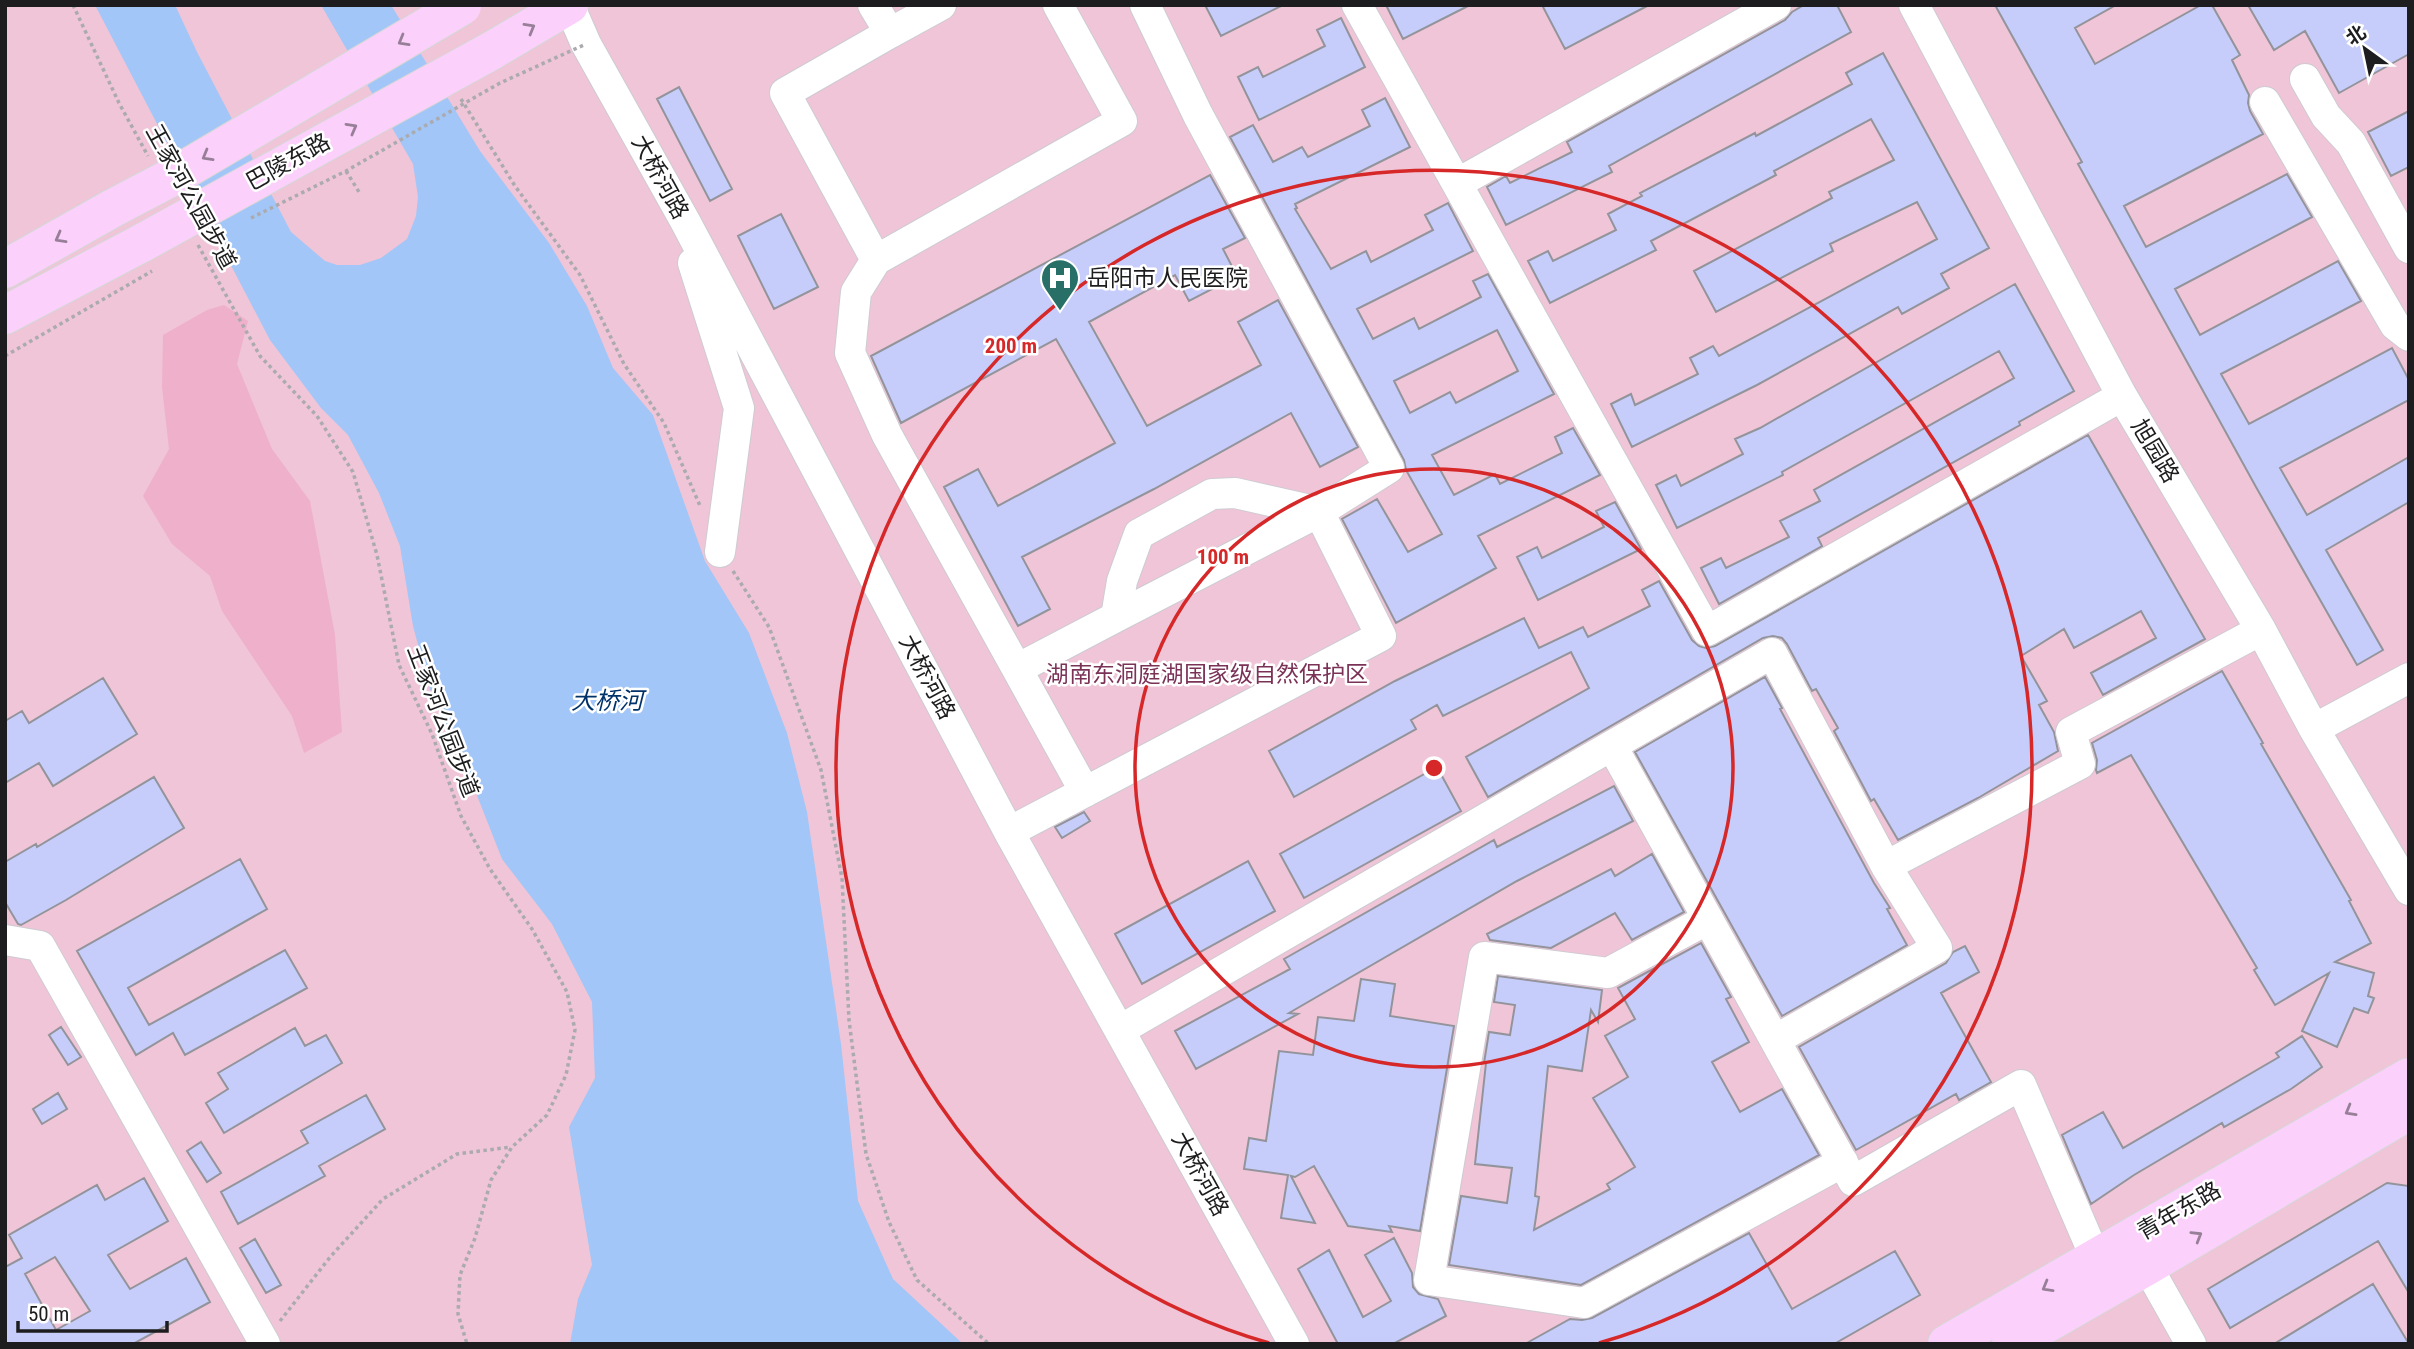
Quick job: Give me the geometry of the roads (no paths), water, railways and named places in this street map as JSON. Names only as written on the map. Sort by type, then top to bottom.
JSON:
[{"type":"main road","name":"巴陵东路","points":[[5,315],[58,286],[148,256],[569,5]]},
{"type":"main road","name":"巴陵东路","points":[[5,269],[174,176],[463,6]]},
{"type":"main road","name":"青年东路","points":[[1947,1344],[2409,1077]]},
{"type":"main road","name":"青年东路","points":[[2011,1344],[2409,1111]]},
{"type":"street","name":"大桥河路","points":[[569,5],[586,44],[685,221],[1009,832],[1294,1344]]},
{"type":"street","points":[[873,5],[890,33]]},
{"type":"street","points":[[877,260],[785,93],[941,5]]},
{"type":"street","points":[[1058,5],[1122,121],[877,260],[856,292],[850,353],[887,435],[1084,792]]},
{"type":"street","points":[[1017,669],[1320,512],[1389,468],[1198,115],[1145,5]]},
{"type":"street","points":[[1357,5],[1707,631],[2122,396]]},
{"type":"street","points":[[1458,183],[1776,5]]},
{"type":"street","name":"旭园路","points":[[1914,5],[2122,396],[2409,890]]},
{"type":"street","points":[[2305,79],[2326,116],[2351,143],[2409,248]]},
{"type":"street","points":[[2265,102],[2395,325],[2409,337]]},
{"type":"street","points":[[2286,138],[2326,116]]},
{"type":"street","points":[[685,221],[694,268],[739,408],[720,552]]},
{"type":"street","points":[[5,331],[58,286]]},
{"type":"street","points":[[1116,617],[1122,581],[1139,534],[1212,494],[1235,493],[1320,512]]},
{"type":"street","points":[[1009,832],[1381,636],[1320,512]]},
{"type":"street","points":[[1886,866],[2080,764],[2071,732],[2260,630]]},
{"type":"street","points":[[1120,1030],[1772,653],[1886,866],[1937,948],[1775,1040]]},
{"type":"street","points":[[2314,729],[2409,678]]},
{"type":"street","points":[[1612,746],[1853,1181],[2021,1085],[2096,1259]]},
{"type":"street","points":[[1708,919],[1608,973],[1484,957],[1429,1280],[1584,1303],[1843,1162]]},
{"type":"street","points":[[5,940],[40,946],[264,1343]]},
{"type":"street","points":[[2147,1266],[2190,1344]]},
{"type":"water","name":"大桥河","points":[[95,5],[175,5],[291,232],[325,261],[337,265],[360,265],[381,258],[407,239],[416,216],[418,197],[413,164],[321,5],[391,5],[480,151],[549,243],[587,306],[613,368],[653,415],[705,561],[749,633],[787,733],[807,812],[841,1044],[858,1201],[893,1279],[963,1344],[570,1344],[578,1299],[592,1265],[569,1127],[595,1078],[592,1002],[552,924],[502,859],[467,770],[430,689],[413,626],[400,546],[379,493],[348,435],[321,408],[270,340]]},
{"type":"place","name":"岳阳市人民医院","points":[[1060,312]]},
{"type":"park label","name":"湖南东洞庭湖国家级自然保护区","points":[[1207,674]]}]
